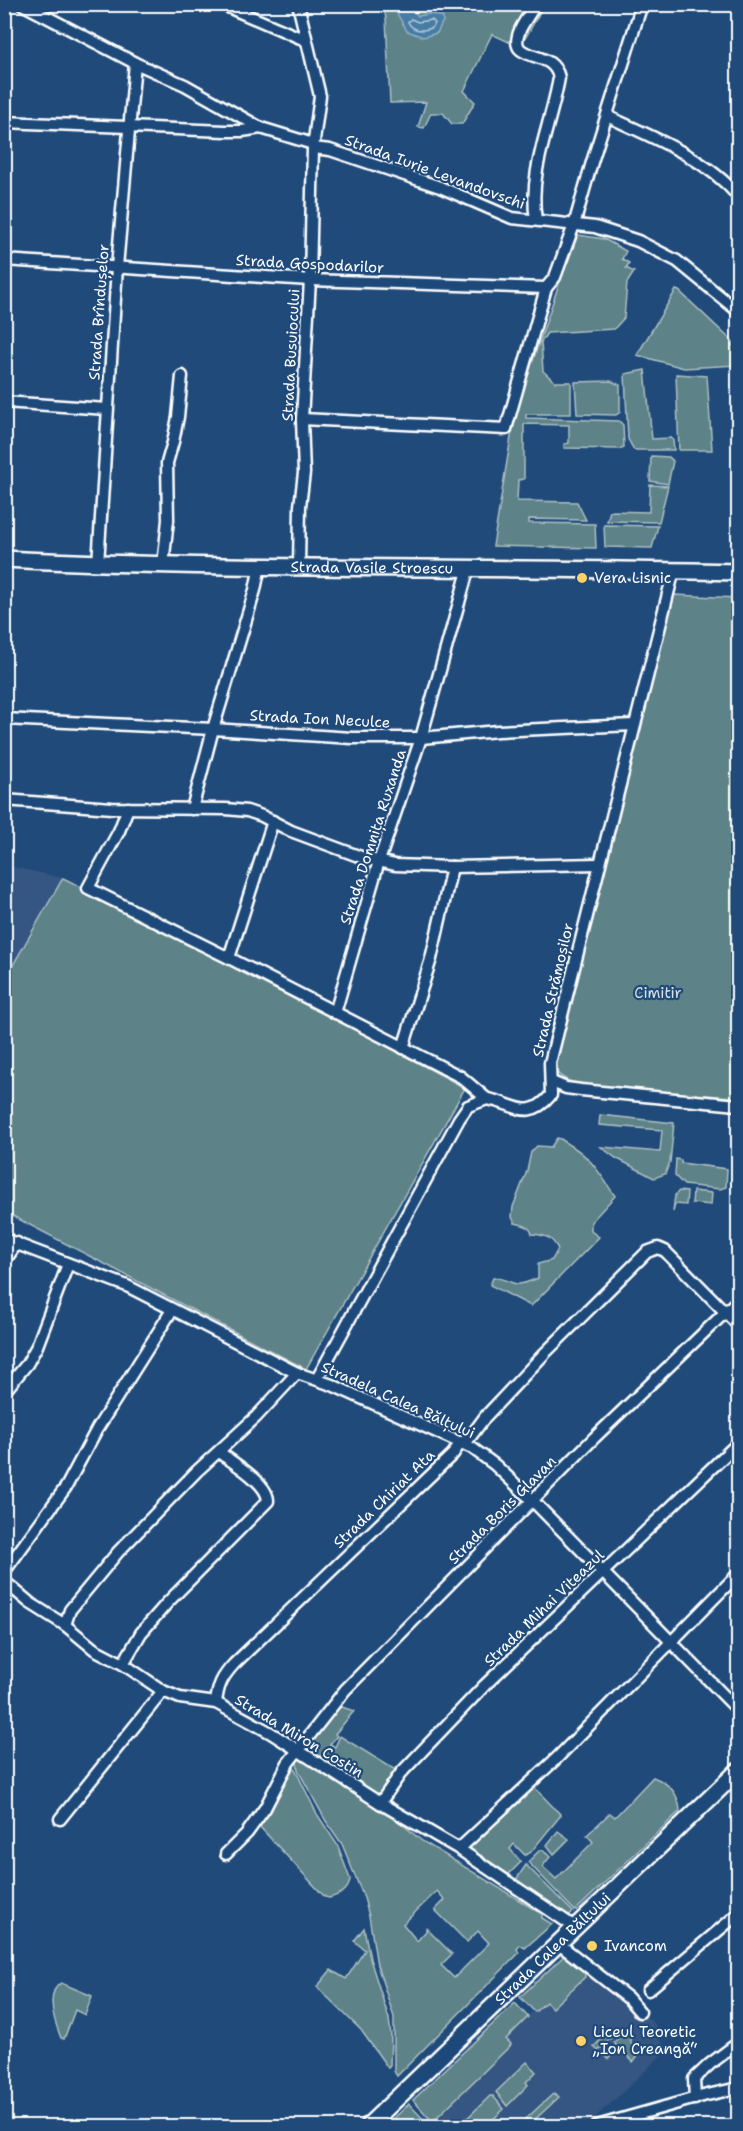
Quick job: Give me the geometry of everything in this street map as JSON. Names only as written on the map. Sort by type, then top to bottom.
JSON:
[{"type":"main road","name":"Strada Vasile Stroescu","points":[[4,559],[98,564],[738,572]]},
{"type":"main road","name":"Strada Calea Bălțului","points":[[368,2127],[738,1771]]},
{"type":"street","points":[[221,4],[305,40]]},
{"type":"street","name":"Strada Busuiocului","points":[[298,4],[320,96],[313,146],[310,280],[302,419],[304,472],[300,506],[299,566]]},
{"type":"street","points":[[535,4],[520,30],[519,45],[521,51],[553,63],[559,78],[538,167],[534,209],[536,220]]},
{"type":"street","points":[[302,419],[506,429],[546,288],[555,277],[573,225],[642,4]]},
{"type":"street","name":"Strada Iurie Levandovschi","points":[[23,5],[205,96],[261,128],[440,187],[512,218],[595,227],[616,233],[658,250],[677,261],[737,305]]},
{"type":"street","name":"Strada Brîndușelor","points":[[98,564],[117,267],[135,63]]},
{"type":"street","points":[[607,116],[700,163],[718,176],[738,196]]},
{"type":"street","points":[[4,122],[242,131],[261,128]]},
{"type":"street","name":"Strada Gospodarilor","points":[[4,260],[310,280],[546,288]]},
{"type":"street","points":[[163,565],[168,520],[166,463],[178,417],[182,376]]},
{"type":"street","points":[[4,402],[107,409]]},
{"type":"street","points":[[192,809],[260,566]]},
{"type":"street","name":"Strada Domnița Ruxanda","points":[[335,1013],[379,861],[421,738],[469,567]]},
{"type":"street","name":"Strada Strămoșilor","points":[[487,1099],[518,1110],[535,1108],[551,1095],[550,1063],[674,570]]},
{"type":"street","name":"Strada Ion Neculce","points":[[4,719],[311,736],[421,738],[634,725]]},
{"type":"street","points":[[4,800],[128,808],[248,811],[291,831],[379,861],[407,866],[599,864]]},
{"type":"street","points":[[128,808],[119,831],[88,888],[461,1077],[487,1099],[468,1106],[459,1119],[317,1380]]},
{"type":"street","points":[[229,958],[273,821]]},
{"type":"street","points":[[403,1048],[431,959],[452,867]]},
{"type":"street","points":[[552,1082],[581,1090],[738,1105]]},
{"type":"street","name":"Stradela Calea Bălțului","points":[[4,1239],[127,1286],[297,1373],[461,1442],[495,1465],[533,1501],[738,1710]]},
{"type":"street","points":[[4,1263],[17,1243]]},
{"type":"street","name":"Strada Chiriat Ata","points":[[216,1703],[222,1677],[234,1664],[453,1454],[461,1442],[468,1440],[485,1417],[545,1353],[647,1252],[658,1248],[665,1251],[725,1313]]},
{"type":"street","points":[[4,1392],[27,1364],[36,1346],[68,1264]]},
{"type":"street","name":"Strada Boris Glavan","points":[[226,1854],[247,1833],[265,1808],[282,1772],[345,1690],[595,1437],[738,1300]]},
{"type":"street","points":[[4,1572],[66,1487],[98,1429],[172,1310]]},
{"type":"street","points":[[725,1313],[738,1325]]},
{"type":"street","points":[[65,1626],[70,1610],[98,1575],[197,1471],[256,1417],[297,1373]]},
{"type":"street","name":"Strada Mihai Viteazul","points":[[380,1803],[401,1773],[485,1685],[738,1443]]},
{"type":"street","points":[[123,1664],[141,1633],[168,1602],[268,1501],[268,1497],[258,1483],[219,1452]]},
{"type":"street","points":[[459,1849],[557,1758],[738,1575]]},
{"type":"street","name":"Strada Miron Costin","points":[[4,1581],[30,1604],[65,1626],[94,1649],[123,1664],[163,1691],[180,1698],[216,1703],[271,1733],[380,1803],[459,1849],[576,1928]]},
{"type":"street","points":[[60,1819],[163,1691]]},
{"type":"street","points":[[648,1990],[738,1914]]},
{"type":"street","points":[[559,1944],[615,1986],[640,2012]]},
{"type":"street","points":[[695,2098],[694,2079],[738,2043]]},
{"type":"street","points":[[597,2127],[695,2098],[738,2088]]},
{"type":"shaded area","points":[[5,865],[63,878],[5,979]]},
{"type":"shaded area","name":"Liceul Teoretic „Ion Creangă“","points":[[579,1967],[595,1976],[642,2012],[659,2029],[654,2033],[668,2049],[586,2126],[412,2126]]},
{"type":"green space","points":[[383,5],[544,5],[526,37],[511,43],[492,34],[464,91],[475,102],[462,124],[452,124],[443,113],[431,113],[424,128],[418,127],[426,102],[390,103],[386,18]]},
{"type":"green space","points":[[578,235],[604,239],[626,251],[622,259],[629,263],[626,268],[634,272],[627,283],[624,318],[614,329],[547,333],[541,342],[543,371],[555,382],[571,382],[571,414],[526,414],[526,418],[619,421],[623,425],[624,447],[619,449],[564,448],[564,444],[569,443],[569,425],[524,424],[524,479],[518,480],[517,501],[577,502],[586,520],[529,519],[529,523],[595,524],[596,548],[493,546],[515,413]]},
{"type":"green space","points":[[676,290],[733,342],[732,345],[735,347],[737,345],[738,368],[737,365],[684,368],[637,355]]},
{"type":"green space","points":[[645,370],[652,439],[671,438],[674,450],[634,450],[628,439],[625,374]]},
{"type":"green space","points":[[676,374],[707,376],[712,450],[679,450]]},
{"type":"green space","points":[[611,381],[620,385],[620,412],[616,415],[577,414],[575,382]]},
{"type":"green space","points":[[651,456],[669,457],[673,461],[668,484],[650,481]]},
{"type":"green space","points":[[650,485],[668,486],[659,522],[607,521],[610,511],[649,512]]},
{"type":"green space","points":[[604,525],[658,526],[652,548],[605,547]]},
{"type":"green space","name":"Cimitir","points":[[674,595],[738,598],[738,1088],[735,1088],[734,1097],[594,1088],[567,1080],[555,1070]]},
{"type":"green space","points":[[63,878],[173,932],[465,1088],[306,1369],[5,1212],[5,979]]},
{"type":"green space","points":[[600,1115],[674,1123],[670,1162],[665,1174],[654,1178],[616,1158],[601,1147],[660,1152],[662,1130],[599,1125]]},
{"type":"green space","points":[[557,1138],[576,1149],[589,1161],[615,1196],[591,1222],[591,1231],[599,1237],[531,1306],[490,1285],[493,1278],[519,1284],[538,1278],[538,1264],[552,1260],[558,1249],[551,1239],[532,1234],[528,1228],[515,1223],[512,1217],[513,1207],[527,1171],[531,1152],[537,1146],[551,1147]]},
{"type":"green space","points":[[676,1159],[681,1160],[681,1163],[727,1169],[726,1187],[720,1189],[684,1185],[675,1176]]},
{"type":"green space","points":[[679,1191],[687,1192],[686,1205],[675,1204],[673,1212],[675,1195]]},
{"type":"green space","points":[[693,1191],[712,1193],[711,1205],[692,1203]]},
{"type":"green space","points":[[342,1707],[354,1711],[335,1734],[337,1736],[330,1744],[335,1747],[340,1736],[397,1771],[378,1797],[307,1753],[304,1745],[335,1709]]},
{"type":"green space","points":[[299,1756],[395,1818],[422,1841],[542,1914],[542,1918],[552,1924],[525,1948],[520,1945],[517,1949],[519,1953],[397,2076],[394,2071],[394,2017],[377,1965],[364,1898],[342,1844],[326,1821],[298,1770]],"holes":[[[437,1891],[445,1900],[435,1910],[467,1942],[478,1931],[489,1943],[454,1978],[441,1965],[452,1954],[426,1928],[417,1941],[403,1924]]]},
{"type":"green space","points":[[292,1763],[317,1814],[338,1846],[350,1879],[348,1887],[343,1892],[329,1898],[325,1897],[259,1826],[260,1819]]},
{"type":"green space","points":[[653,1777],[664,1782],[672,1790],[678,1799],[680,1811],[575,1911],[528,1862],[540,1850],[543,1850],[550,1857],[543,1867],[556,1879],[593,1842],[587,1835],[610,1813],[615,1817]]},
{"type":"green space","points":[[532,1785],[561,1815],[530,1853],[525,1855],[514,1844],[510,1849],[521,1862],[506,1877],[469,1850],[469,1845]]},
{"type":"green space","points":[[558,1831],[569,1839],[554,1854],[547,1845]]},
{"type":"green space","points":[[526,1865],[573,1912],[567,1917],[515,1881]]},
{"type":"green space","points":[[364,1928],[370,1959],[389,2019],[391,2036],[390,2066],[388,2068],[361,2030],[317,1987],[331,1970],[346,1979],[365,1950],[354,1941]]},
{"type":"green space","points":[[565,1955],[584,1971],[585,1977],[552,2008],[546,2002],[535,2012],[520,1997]]},
{"type":"green space","points":[[61,1983],[92,1996],[85,2015],[75,2010],[64,2039],[61,2038],[52,2009],[53,1994]]},
{"type":"green space","points":[[515,2003],[528,2017],[506,2039],[511,2044],[510,2046],[434,2120],[431,2120],[413,2100]]},
{"type":"green space","points":[[611,2028],[616,2033],[598,2051],[594,2047]]},
{"type":"green space","points":[[625,2031],[631,2038],[637,2058],[633,2062],[620,2048],[608,2059],[605,2055],[616,2045],[614,2042]]},
{"type":"green space","points":[[527,2062],[536,2072],[526,2082],[528,2085],[507,2106],[496,2092]]},
{"type":"green space","points":[[553,2094],[559,2097],[528,2126],[518,2126]]},
{"type":"green space","points":[[490,2096],[493,2096],[504,2109],[486,2126],[459,2126]]},
{"type":"green space","points":[[409,2104],[428,2124],[425,2126],[386,2126]]},
{"type":"water","points":[[395,5],[408,5],[418,16],[430,14],[443,17],[443,21],[437,33],[423,37],[407,31],[395,10]]},
{"type":"place","name":"Vera Lisnic","points":[[582,578]]},
{"type":"place","name":"Ivancom","points":[[592,1946]]},
{"type":"place","name":"Liceul Teoretic „Ion Creangă“","points":[[581,2041]]}]
